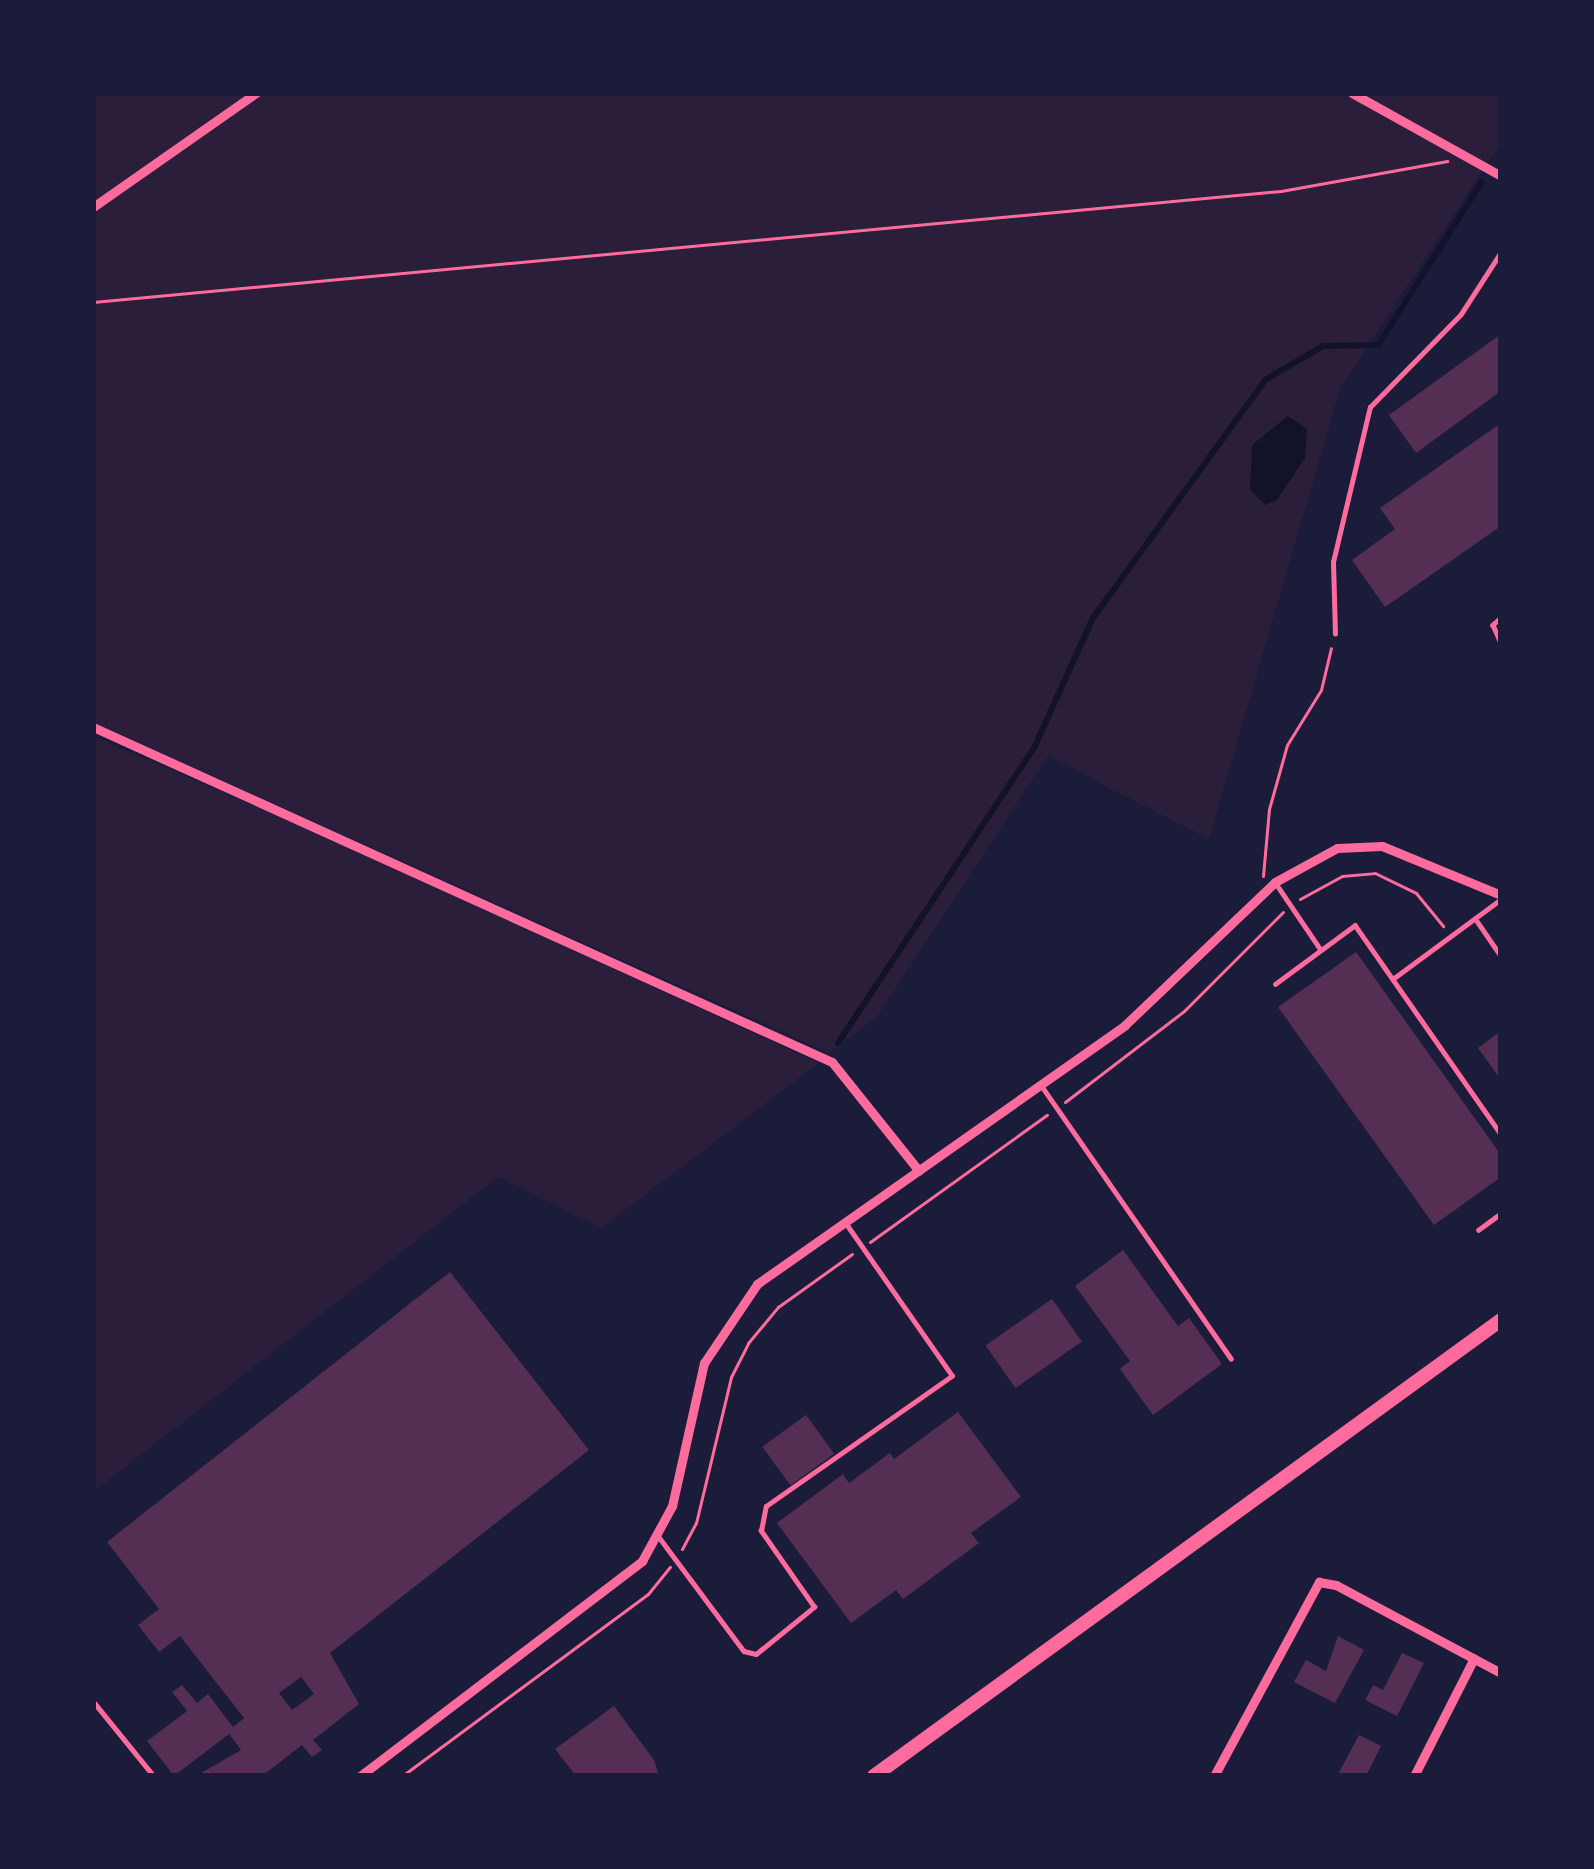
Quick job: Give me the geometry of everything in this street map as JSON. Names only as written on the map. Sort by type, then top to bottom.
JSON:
[{"type":"main road","points":[[874,1776],[1501,1320]]},
{"type":"street","points":[[93,206],[256,93]]},
{"type":"street","points":[[1352,93],[1501,176]]},
{"type":"street","points":[[93,727],[832,1062],[920,1171]]},
{"type":"street","points":[[360,1776],[616,1584],[659,1537],[712,1346],[757,1284],[1125,1025],[1270,886],[1337,848],[1382,846],[1501,897]]},
{"type":"street","points":[[1214,1776],[1318,1582],[1336,1585],[1501,1672]]},
{"type":"street","points":[[1414,1776],[1474,1658]]},
{"type":"lane","points":[[1335,634],[1333,562],[1370,407],[1461,314],[1501,252]]},
{"type":"lane","points":[[1501,618],[1492,625],[1501,643]]},
{"type":"lane","points":[[1270,886],[1291,906],[1321,950]]},
{"type":"lane","points":[[1394,978],[1452,939],[1501,897]]},
{"type":"lane","points":[[1477,920],[1501,956]]},
{"type":"lane","points":[[1275,984],[1354,925],[1501,1134]]},
{"type":"lane","points":[[1041,1085],[1231,1358]]},
{"type":"lane","points":[[1478,1230],[1501,1213]]},
{"type":"lane","points":[[659,1537],[744,1651],[756,1654],[814,1607],[761,1531],[766,1506],[952,1376],[845,1223]]},
{"type":"lane","points":[[93,1701],[154,1776]]},
{"type":"path","points":[[93,302],[1281,191],[1472,157]]},
{"type":"path","points":[[1270,886],[1269,809],[1287,745],[1321,689],[1335,634]]},
{"type":"path","points":[[402,1776],[648,1594],[675,1561],[697,1523],[731,1376],[748,1342],[778,1307],[1184,1011],[1291,906],[1342,875],[1375,873],[1416,893],[1452,939]]},
{"type":"shaded area","points":[[93,93],[1501,93],[1501,142],[1340,389],[1209,839],[1048,756],[876,1018],[829,1053],[93,722]]},
{"type":"shaded area","points":[[1288,416],[1307,429],[1305,458],[1277,500],[1265,505],[1250,490],[1252,445]]},
{"type":"shaded area","points":[[93,736],[819,1063],[601,1228],[498,1177],[93,1492]]},
{"type":"building","points":[[1501,334],[1501,391],[1416,453],[1389,415]]},
{"type":"building","points":[[1501,423],[1501,526],[1385,607],[1352,560],[1395,529],[1380,508]]},
{"type":"building","points":[[1356,952],[1501,1155],[1501,1177],[1434,1225],[1278,1007]]},
{"type":"building","points":[[1501,1031],[1501,1080],[1478,1048]]},
{"type":"building","points":[[1123,1250],[1178,1326],[1189,1318],[1222,1364],[1153,1415],[1120,1369],[1130,1361],[1075,1286]]},
{"type":"building","points":[[450,1272],[589,1450],[330,1653],[359,1704],[313,1740],[322,1750],[312,1757],[302,1745],[262,1776],[196,1776],[241,1750],[229,1734],[174,1776],[147,1741],[187,1711],[172,1692],[182,1685],[197,1703],[208,1694],[233,1727],[244,1718],[180,1636],[159,1652],[138,1625],[159,1609],[107,1542]],"holes":[[[301,1677],[314,1694],[292,1710],[279,1693]]]},
{"type":"building","points":[[1052,1299],[1082,1342],[1015,1388],[986,1345]]},
{"type":"building","points":[[958,1412],[1021,1497],[971,1533],[979,1543],[903,1599],[896,1590],[851,1623],[777,1523],[843,1474],[849,1483],[890,1453],[894,1459]]},
{"type":"building","points":[[806,1415],[834,1454],[791,1486],[762,1447]]},
{"type":"building","points":[[1338,1636],[1364,1650],[1335,1703],[1294,1682],[1306,1660],[1326,1671]]},
{"type":"building","points":[[1402,1653],[1424,1663],[1397,1716],[1365,1700],[1373,1685],[1383,1690]]},
{"type":"building","points":[[614,1706],[654,1760],[659,1776],[576,1776],[555,1749]]},
{"type":"building","points":[[1359,1735],[1381,1746],[1366,1776],[1337,1776]]},
{"type":"waterway","points":[[838,1043],[1034,748],[1093,618],[1265,380],[1323,346],[1378,345],[1482,182]]}]
